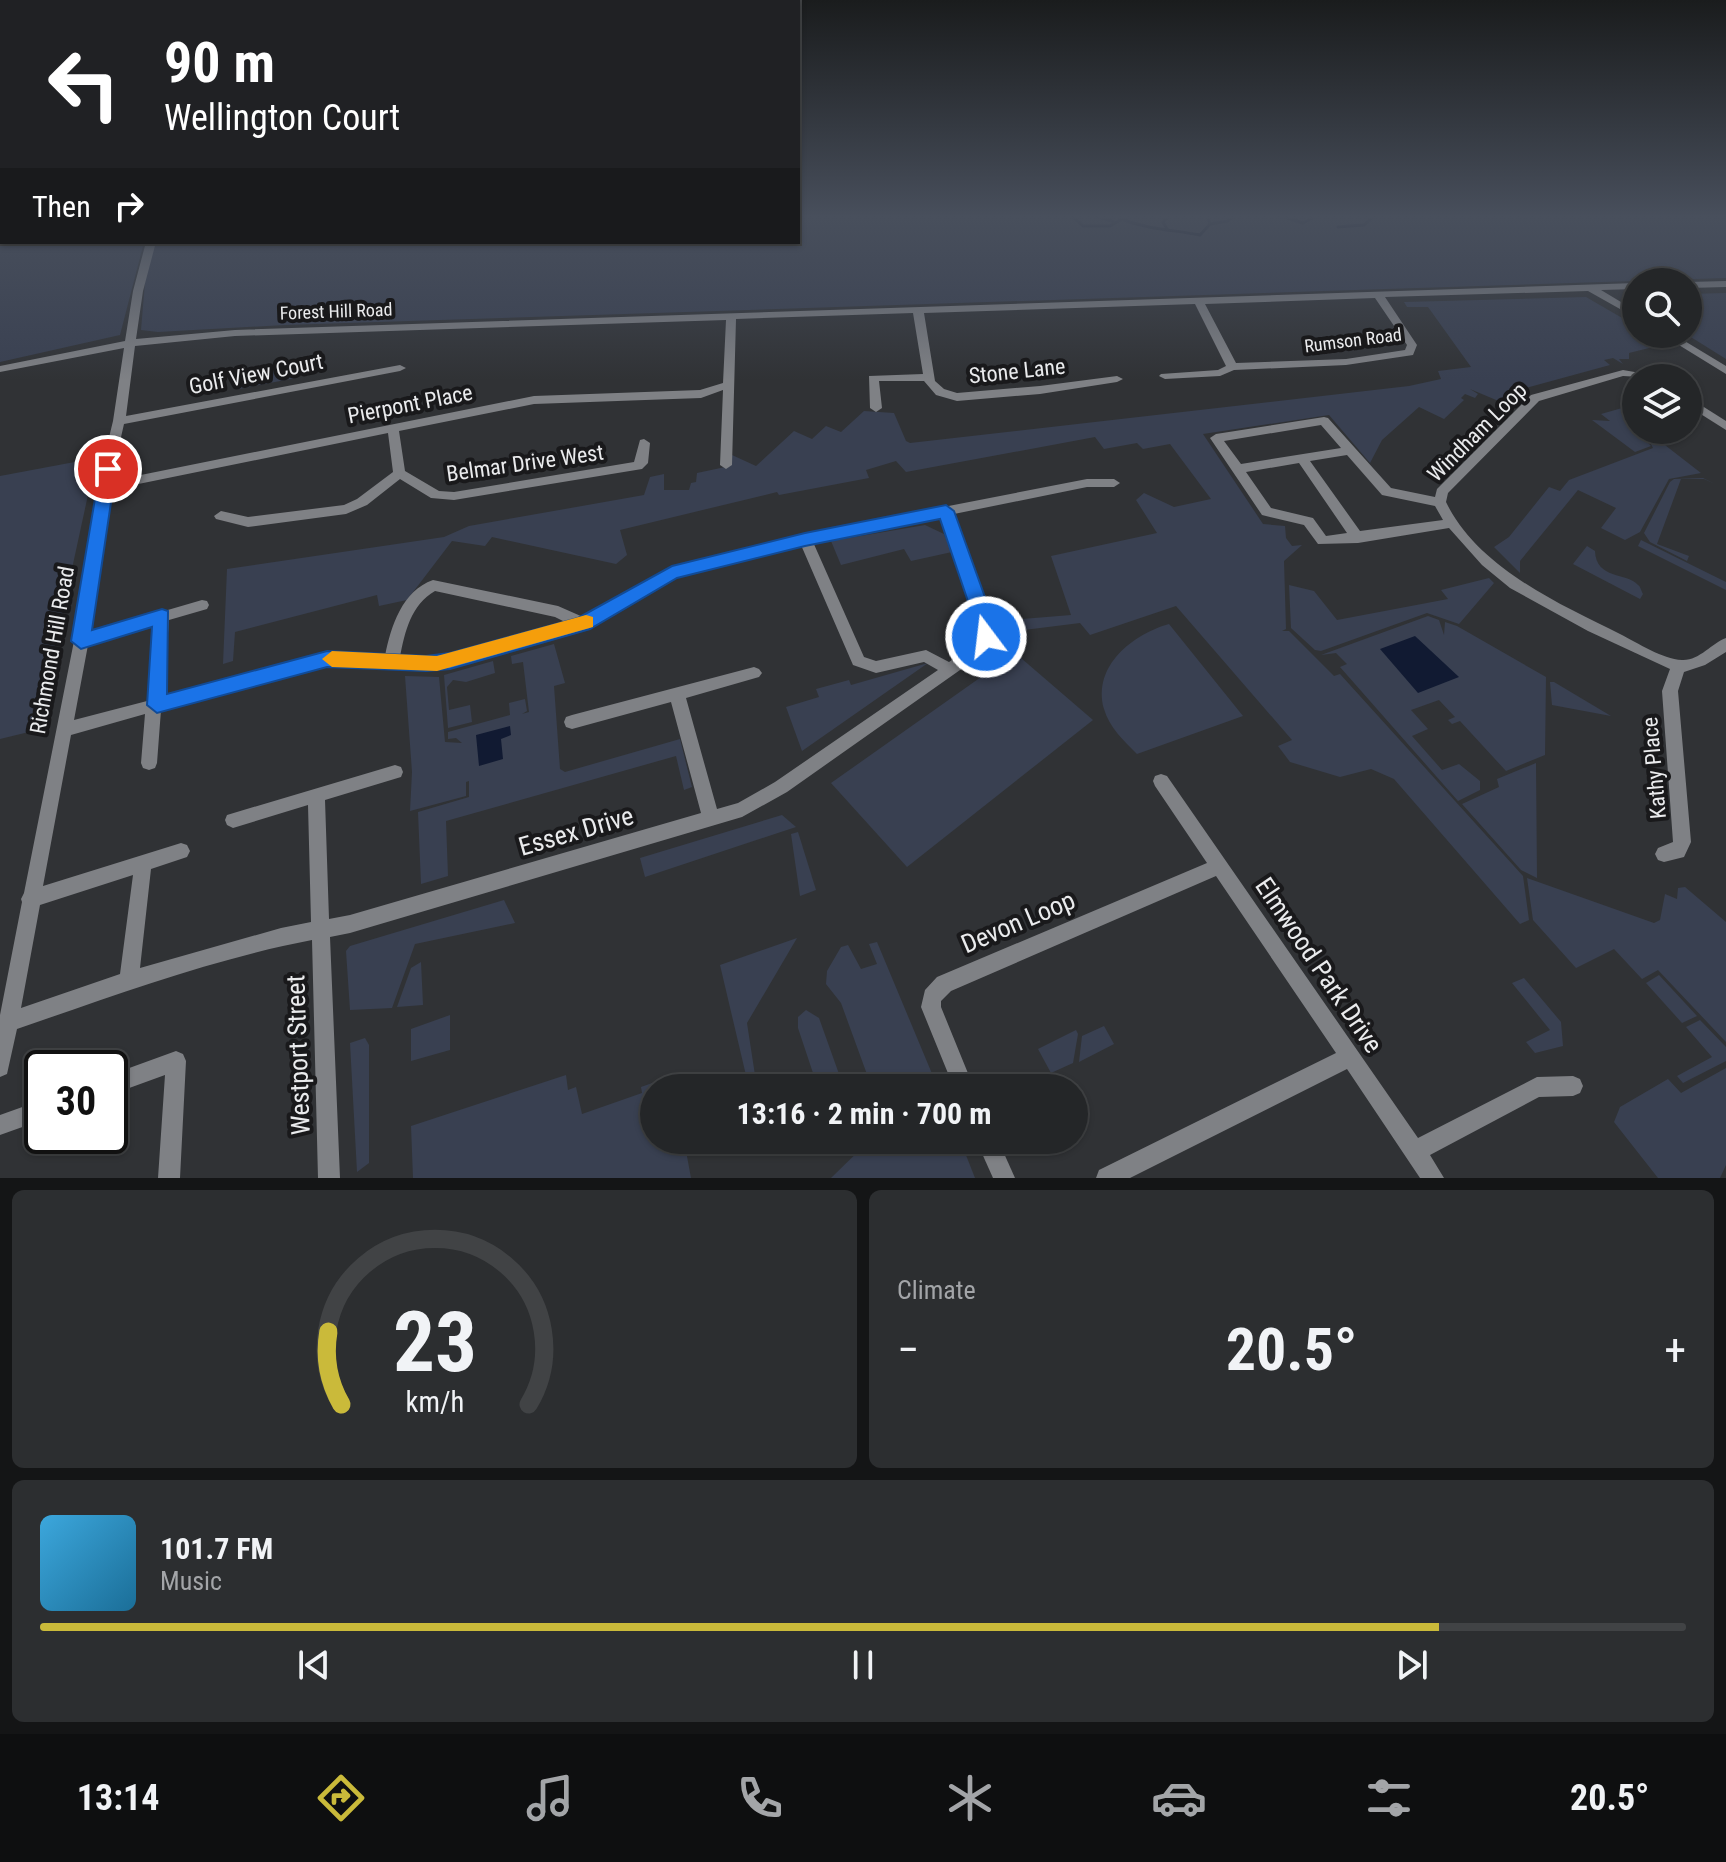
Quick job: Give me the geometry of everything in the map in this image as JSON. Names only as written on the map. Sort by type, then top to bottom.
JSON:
[{"type":"street","name":"Richmond Hill Road","points":[[0,1067],[4,1024],[81,641],[103,487],[119,421],[143,271]]},
{"type":"street","points":[[1702,285],[1726,284]]},
{"type":"street","name":"Forest Hill Road","points":[[0,369],[132,343],[235,333],[1622,287]]},
{"type":"street","points":[[1591,288],[1622,307]]},
{"type":"street","name":"Rumson Road","points":[[1165,376],[1220,373],[1232,367],[1346,362],[1409,353],[1412,345],[1378,295]]},
{"type":"street","points":[[1199,302],[1232,367]]},
{"type":"street","points":[[876,408],[873,378],[929,377],[918,311]]},
{"type":"street","points":[[726,465],[731,316]]},
{"type":"street","points":[[1689,348],[1726,371]]},
{"type":"street","name":"Golf View Court","points":[[119,421],[400,368]]},
{"type":"street","name":"Windham Loop","points":[[1622,373],[1535,398],[1442,492],[1440,502],[1453,523],[1509,580],[1605,632],[1679,666]]},
{"type":"street","name":"Stone Lane","points":[[929,377],[934,387],[957,397],[1117,379]]},
{"type":"street","name":"Pierpont Place","points":[[103,487],[534,400],[701,394],[727,385]]},
{"type":"street","points":[[1702,410],[1726,426]]},
{"type":"street","points":[[1440,502],[1387,492],[1324,421],[1216,438],[1267,512],[1308,521],[1323,541],[1453,523]]},
{"type":"street","points":[[221,516],[248,522],[346,509],[362,502],[399,473],[393,428]]},
{"type":"street","name":"Belmar Drive West","points":[[399,473],[436,495],[454,496],[638,466],[642,463],[644,443]]},
{"type":"street","points":[[1237,469],[1350,450]]},
{"type":"street","points":[[1302,458],[1358,538]]},
{"type":"street","points":[[63,730],[327,659],[437,664],[583,624],[672,572],[805,539],[1087,483],[1114,483]]},
{"type":"street","name":"Essex Drive","points":[[4,1024],[129,981],[281,937],[319,931],[742,809],[781,787],[978,651],[986,637],[986,625],[946,511]]},
{"type":"street","points":[[805,539],[858,661],[876,667],[926,656],[951,670]]},
{"type":"street","points":[[392,660],[399,623],[431,586],[558,612],[583,624]]},
{"type":"street","points":[[81,641],[202,605]]},
{"type":"street","points":[[530,605],[535,615],[537,635]]},
{"type":"street","points":[[149,763],[157,705],[162,616]]},
{"type":"street","points":[[1679,666],[1696,663],[1726,644]]},
{"type":"street","name":"Kathy Place","points":[[1664,854],[1678,851],[1682,842],[1670,691],[1679,666]]},
{"type":"street","points":[[572,722],[754,673]]},
{"type":"street","points":[[677,694],[711,818]]},
{"type":"street","points":[[233,820],[395,772]]},
{"type":"street","name":"Elmwood Park Drive","points":[[1161,781],[1433,1178]]},
{"type":"street","name":"Westport Street","points":[[316,795],[329,1178]]},
{"type":"street","points":[[30,899],[181,851]]},
{"type":"street","points":[[129,981],[143,863]]},
{"type":"street","name":"Devon Loop","points":[[958,1074],[933,1017],[932,997],[944,984],[1220,866]]},
{"type":"street","points":[[1107,1178],[1350,1057]]},
{"type":"street","points":[[128,1078],[176,1061],[169,1178]]},
{"type":"street","points":[[1415,1151],[1537,1087],[1573,1086]]},
{"type":"street","points":[[0,1125],[24,1116]]},
{"type":"street","points":[[993,1154],[1004,1178]]},
{"type":"shaded area","points":[[0,271],[137,271],[120,335],[0,362]]},
{"type":"shaded area","points":[[146,271],[1622,271],[1622,281],[285,325],[158,332],[141,330]]},
{"type":"shaded area","points":[[1702,271],[1726,271],[1726,278],[1702,279]]},
{"type":"shaded area","points":[[1726,293],[1726,359],[1702,344],[1702,294]]},
{"type":"shaded area","points":[[1586,297],[1622,318],[1622,348],[1649,348],[1629,353],[1629,359],[1619,359],[1623,364],[1613,358],[1604,360],[1610,365],[1522,389],[1508,405],[1470,389],[1478,394],[1475,398],[1465,394],[1461,398],[1464,400],[1444,419],[1419,407],[1382,440],[1370,463],[1329,415],[1203,434],[1263,524],[1285,526],[1286,538],[1292,546],[1302,545],[1284,561],[1286,629],[1282,631],[1289,631],[1334,676],[1340,674],[1523,876],[1529,920],[1520,924],[1394,779],[1371,769],[1340,777],[1290,762],[1278,746],[1292,740],[1176,606],[1090,635],[1080,623],[1001,633],[999,621],[1071,615],[1051,556],[1157,533],[1136,500],[1144,493],[1174,507],[1211,499],[1170,444],[1143,449],[1137,443],[1104,449],[1095,437],[906,472],[896,461],[866,470],[869,478],[779,495],[777,492],[620,530],[627,555],[616,564],[492,537],[485,546],[452,541],[407,600],[379,606],[377,595],[235,632],[233,661],[223,664],[227,569],[444,537],[469,526],[644,495],[650,477],[664,474],[664,490],[689,490],[691,483],[696,482],[697,473],[730,466],[732,455],[756,466],[794,431],[812,439],[826,426],[841,432],[864,411],[894,413],[906,441],[910,443],[1409,386],[1441,379],[1438,371],[1471,367],[1428,307],[1407,307],[1404,302]]},
{"type":"shaded area","points":[[297,363],[296,378],[239,389],[241,374]]},
{"type":"shaded area","points":[[1622,408],[1622,442],[1592,420],[1610,421],[1601,414]]},
{"type":"shaded area","points":[[1624,444],[1651,446],[1635,452]]},
{"type":"shaded area","points":[[1651,444],[1664,444],[1701,473],[1669,479],[1640,532],[1625,540],[1601,528],[1616,508],[1578,490],[1520,561],[1520,573],[1494,547],[1509,537],[1549,487],[1560,491],[1569,480],[1653,448]]},
{"type":"shaded area","points":[[96,458],[37,730],[0,739],[0,476]]},
{"type":"shaded area","points":[[1703,478],[1715,484],[1704,479],[1681,479],[1657,544],[1689,556],[1687,561],[1650,542],[1644,533],[1670,482],[1674,479]]},
{"type":"shaded area","points":[[925,525],[944,534],[952,552],[911,561],[904,549],[841,565],[831,541]]},
{"type":"shaded area","points":[[1641,540],[1726,582],[1726,590],[1638,546]]},
{"type":"shaded area","points":[[1587,546],[1595,551],[1597,560],[1606,571],[1639,586],[1643,594],[1640,599],[1573,564]]},
{"type":"shaded area","points":[[1489,578],[1494,583],[1459,624],[1427,613],[1321,651],[1315,650],[1291,628],[1289,585],[1314,591],[1337,620],[1448,599],[1441,590]]},
{"type":"shaded area","points":[[1428,616],[1439,620],[1444,635],[1445,622],[1457,626],[1546,677],[1545,755],[1506,771],[1460,721],[1452,724],[1448,720],[1455,717],[1439,700],[1411,710],[1428,729],[1412,736],[1442,770],[1459,764],[1480,781],[1480,790],[1458,801],[1340,667],[1347,664],[1336,653],[1321,655]]},
{"type":"shaded area","points":[[1169,624],[1243,716],[1137,754],[1106,716],[1102,693],[1104,679],[1110,665],[1130,644],[1142,635]]},
{"type":"shaded area","points":[[1415,636],[1459,677],[1418,693],[1380,649]]},
{"type":"shaded area","points":[[554,644],[565,683],[554,686],[560,769],[565,772],[680,739],[692,787],[684,790],[676,756],[446,821],[448,876],[421,884],[418,812],[469,797],[469,781],[466,782],[466,796],[410,811],[412,772],[405,676],[439,677],[445,742],[462,743],[456,738],[448,739],[448,732],[510,715],[509,703],[525,699],[527,711],[522,714],[529,712],[523,662],[512,664],[511,656]]},
{"type":"shaded area","points":[[1015,653],[1093,720],[907,867],[831,783]]},
{"type":"shaded area","points":[[493,661],[495,673],[466,682],[453,680],[447,687],[449,710],[470,705],[472,722],[448,728],[444,675]]},
{"type":"shaded area","points":[[928,663],[802,751],[786,707],[819,697],[816,689],[849,680],[851,685]]},
{"type":"shaded area","points":[[1550,682],[1554,682],[1611,716],[1552,705]]},
{"type":"shaded area","points":[[510,726],[511,735],[501,739],[503,759],[479,766],[476,735]]},
{"type":"shaded area","points":[[1536,763],[1537,878],[1521,870],[1462,804],[1499,787],[1497,779]]},
{"type":"shaded area","points":[[782,815],[796,827],[645,877],[640,858]]},
{"type":"shaded area","points":[[798,832],[816,890],[800,896],[791,834]]},
{"type":"shaded area","points":[[1527,878],[1654,923],[1660,920],[1665,894],[1677,899],[1678,888],[1685,887],[1726,922],[1726,1042],[1658,970],[1642,979],[1614,949],[1576,968],[1533,920]]},
{"type":"shaded area","points":[[504,900],[515,923],[415,944],[392,1008],[350,1010],[346,951],[350,946]]},
{"type":"shaded area","points":[[797,938],[747,1023],[755,1074],[746,1074],[720,965]]},
{"type":"shaded area","points":[[877,942],[932,1074],[867,1074],[841,1003],[826,984],[827,971],[841,947],[848,945],[861,969],[877,964],[869,944]]},
{"type":"shaded area","points":[[421,962],[423,1005],[397,1007],[411,968]]},
{"type":"shaded area","points":[[1659,975],[1697,1016],[1682,1023],[1646,983]]},
{"type":"shaded area","points":[[1524,978],[1561,1022],[1563,1046],[1535,1053],[1526,1042],[1550,1030],[1512,983]]},
{"type":"shaded area","points":[[806,1010],[819,1018],[839,1074],[813,1074],[798,1028],[798,1017]]},
{"type":"shaded area","points":[[450,1015],[450,1050],[411,1061],[411,1029]]},
{"type":"shaded area","points":[[1700,1020],[1726,1047],[1726,1061],[1683,1083],[1677,1076],[1712,1057],[1686,1027]]},
{"type":"shaded area","points":[[1104,1026],[1114,1044],[1079,1062],[1082,1036]]},
{"type":"shaded area","points":[[1076,1030],[1073,1063],[1051,1073],[1038,1049]]},
{"type":"shaded area","points":[[365,1038],[369,1045],[369,1163],[357,1172],[350,1043]]},
{"type":"shaded area","points":[[1726,1068],[1726,1165],[1720,1178],[1658,1178],[1614,1122],[1620,1107],[1668,1079],[1681,1093]]},
{"type":"shaded area","points":[[566,1075],[568,1090],[576,1087],[582,1114],[640,1094],[640,1154],[687,1154],[691,1178],[413,1178],[411,1126]]},
{"type":"shaded area","points":[[856,1154],[966,1154],[975,1178],[831,1178]]},
{"type":"slow traffic","points":[[332,659],[437,664],[586,622]]},
{"type":"route","points":[[108,469],[81,641],[162,616],[157,705],[327,659],[426,664],[450,661],[583,624],[672,572],[805,539],[946,511],[986,625],[986,637]]}]
